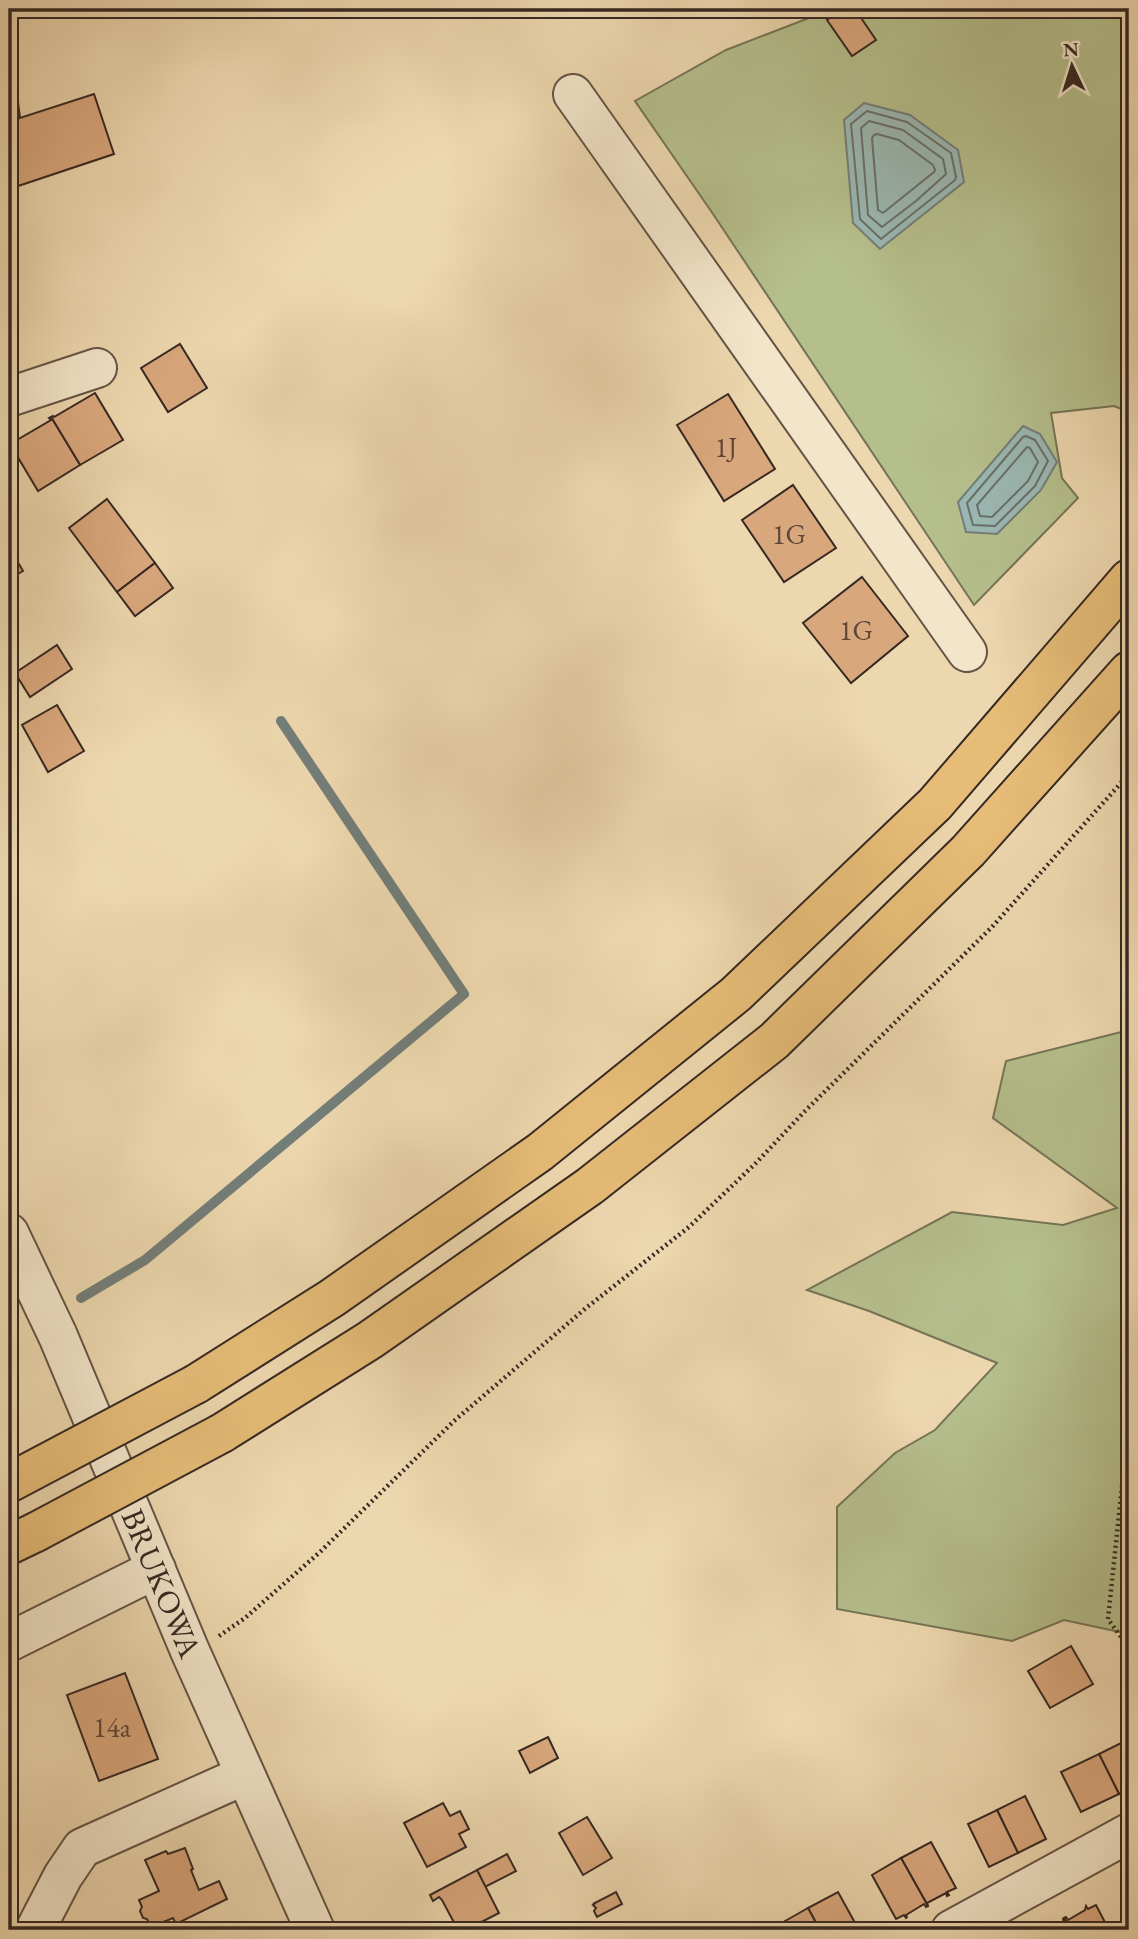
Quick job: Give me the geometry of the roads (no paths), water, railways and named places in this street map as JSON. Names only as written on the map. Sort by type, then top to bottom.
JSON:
[{"type":"main road","points":[[9,1483],[196,1384],[332,1298],[540,1153],[736,994],[934,804],[1129,579]]},
{"type":"main road","points":[[22,1538],[222,1433],[370,1340],[590,1186],[774,1041],[968,851],[1129,671]]},
{"type":"street","points":[[573,94],[967,652]]},
{"type":"street","points":[[9,397],[97,368]]},
{"type":"street","name":"BRUKOWA","points":[[9,1233],[58,1336],[190,1651],[314,1930]]},
{"type":"street","points":[[9,1642],[156,1569]]},
{"type":"street","points":[[35,1930],[63,1876],[82,1848],[245,1775]]},
{"type":"street","points":[[951,1930],[1129,1833]]},
{"type":"water","points":[[864,103],[910,115],[958,150],[964,182],[880,249],[853,223],[844,120]]},
{"type":"water","points":[[1023,426],[1040,434],[1057,462],[1041,490],[997,534],[966,532],[958,502]]},
{"type":"waterway","points":[[81,1298],[145,1260],[464,994],[281,721]]}]
